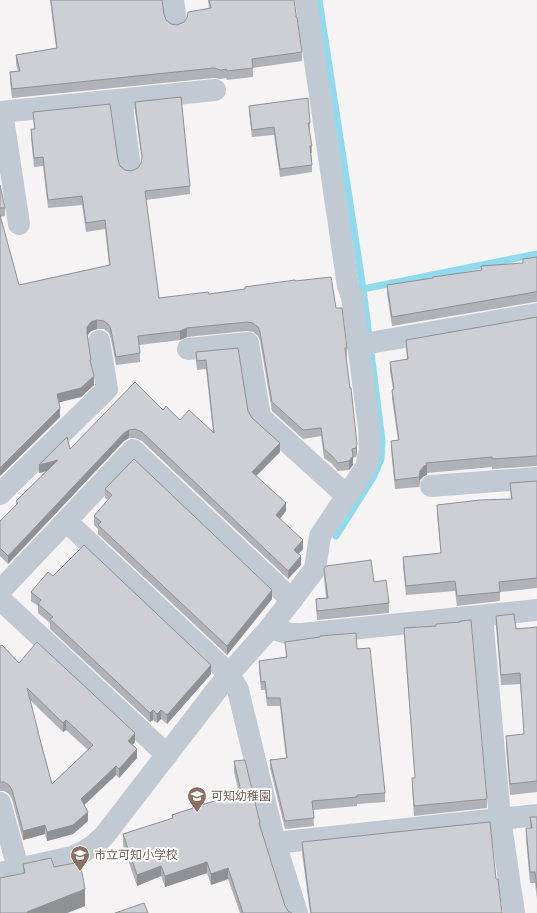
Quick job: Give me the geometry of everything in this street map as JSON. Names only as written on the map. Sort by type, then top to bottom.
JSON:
[{"type":"street","points":[[173,0],[176,22]]},
{"type":"street","points":[[0,802],[9,871],[72,857],[94,845],[104,836],[229,674],[270,628],[315,569],[320,536],[366,467],[370,450],[367,343],[348,286],[306,0]]},
{"type":"street","points":[[19,224],[1,117],[121,100],[215,90]]},
{"type":"street","points":[[121,100],[130,167]]},
{"type":"street","points":[[367,343],[537,314]]},
{"type":"street","points":[[0,494],[107,389],[99,341]]},
{"type":"street","points":[[188,349],[248,343],[260,417],[347,496]]},
{"type":"street","points":[[0,591],[133,450],[292,600]]},
{"type":"street","points":[[431,486],[537,478]]},
{"type":"street","points":[[66,521],[229,674],[238,690],[275,843],[297,913]]},
{"type":"street","points":[[0,599],[167,755]]},
{"type":"street","points":[[270,628],[290,634],[302,634],[537,610]]},
{"type":"street","points":[[482,616],[500,818],[514,913]]},
{"type":"street","points":[[275,843],[537,815]]},
{"type":"building","points":[[51,0],[162,0],[166,20],[171,24],[177,25],[184,22],[187,18],[188,12],[211,8],[209,0],[294,0],[302,52],[252,59],[253,68],[227,71],[226,69],[221,70],[214,68],[12,89],[10,72],[20,71],[16,55],[57,48]]},
{"type":"building","points":[[181,97],[190,186],[145,191],[159,298],[208,292],[209,294],[295,280],[331,277],[336,308],[342,308],[347,348],[345,348],[357,444],[356,448],[352,449],[353,456],[349,461],[338,463],[324,449],[321,428],[303,430],[272,402],[260,332],[258,327],[253,323],[247,322],[187,328],[180,331],[138,336],[140,353],[116,357],[109,325],[104,321],[97,320],[91,322],[87,327],[90,360],[94,376],[81,388],[57,394],[60,408],[0,468],[0,215],[19,285],[110,265],[105,220],[86,223],[82,196],[48,200],[43,157],[34,158],[31,129],[35,129],[33,112],[110,104],[118,160],[120,166],[125,170],[131,171],[138,168],[142,157],[135,102]]},
{"type":"building","points":[[308,98],[310,123],[308,123],[312,146],[310,146],[312,165],[280,169],[274,127],[252,130],[249,106]]},
{"type":"building","points":[[0,185],[5,208],[0,208]]},
{"type":"building","points":[[537,257],[537,292],[392,317],[387,285],[482,270],[481,266],[523,263],[523,259]]},
{"type":"building","points":[[537,317],[537,456],[492,459],[492,457],[426,463],[427,465],[420,471],[419,477],[395,480],[391,441],[399,440],[392,390],[394,389],[390,362],[408,359],[406,340]]},
{"type":"building","points":[[238,348],[248,411],[252,418],[280,443],[252,472],[286,503],[276,515],[303,540],[294,550],[301,556],[288,571],[142,432],[135,429],[124,433],[8,556],[0,548],[0,521],[18,503],[16,501],[58,460],[39,465],[67,437],[70,449],[135,382],[163,410],[166,406],[180,420],[189,410],[214,433],[206,360],[197,361],[196,352]]},
{"type":"building","points":[[134,459],[272,590],[227,646],[98,525],[101,522],[94,516],[112,495],[105,489]]},
{"type":"building","points":[[537,481],[537,578],[499,582],[500,592],[457,596],[455,581],[406,586],[403,557],[441,553],[437,505],[480,500],[512,499],[510,483]]},
{"type":"building","points":[[84,545],[211,665],[167,715],[161,710],[157,714],[153,710],[150,713],[50,619],[53,617],[38,604],[41,600],[31,592],[48,572],[53,576]]},
{"type":"building","points":[[371,560],[374,582],[386,580],[389,603],[317,611],[316,599],[328,598],[324,569],[326,566]]},
{"type":"building","points":[[514,614],[516,629],[537,627],[537,781],[510,784],[506,736],[524,734],[520,673],[501,675],[496,616]]},
{"type":"building","points":[[471,620],[487,799],[414,806],[412,778],[415,778],[404,628],[436,626],[436,624]]},
{"type":"building","points":[[356,633],[357,649],[370,648],[385,793],[312,801],[314,818],[285,821],[270,760],[287,758],[280,698],[267,698],[265,681],[261,682],[259,661],[287,657],[285,642],[320,636]]},
{"type":"building","points":[[37,642],[135,733],[128,741],[137,749],[119,769],[116,766],[81,799],[88,812],[73,825],[47,832],[45,825],[23,831],[12,790],[9,785],[4,782],[0,782],[0,646],[2,645],[19,663]],"holes":[[[27,688],[63,723],[66,720],[93,745],[52,784]]]},
{"type":"building","points":[[245,760],[259,823],[285,906],[288,911],[292,913],[243,913],[228,868],[211,874],[207,862],[165,876],[161,866],[137,875],[123,834],[173,818],[172,815],[241,792],[234,761]]},
{"type":"building","points":[[530,817],[537,817],[537,888],[535,872],[530,872],[526,828],[532,828]]},
{"type":"building","points":[[490,822],[496,879],[498,879],[502,913],[311,913],[302,842]]},
{"type":"building","points":[[51,858],[54,867],[80,862],[85,889],[27,913],[0,913],[0,878],[25,873],[23,864]]},
{"type":"building","points":[[144,903],[148,913],[115,913]]},
{"type":"waterway","points":[[319,0],[363,289],[382,441],[381,459],[374,476],[336,536]]},
{"type":"waterway","points":[[363,289],[537,254]]},
{"type":"place","name":"可知幼稚園","points":[[197,813]]},
{"type":"place","name":"市立可知小学校","points":[[80,872]]}]
